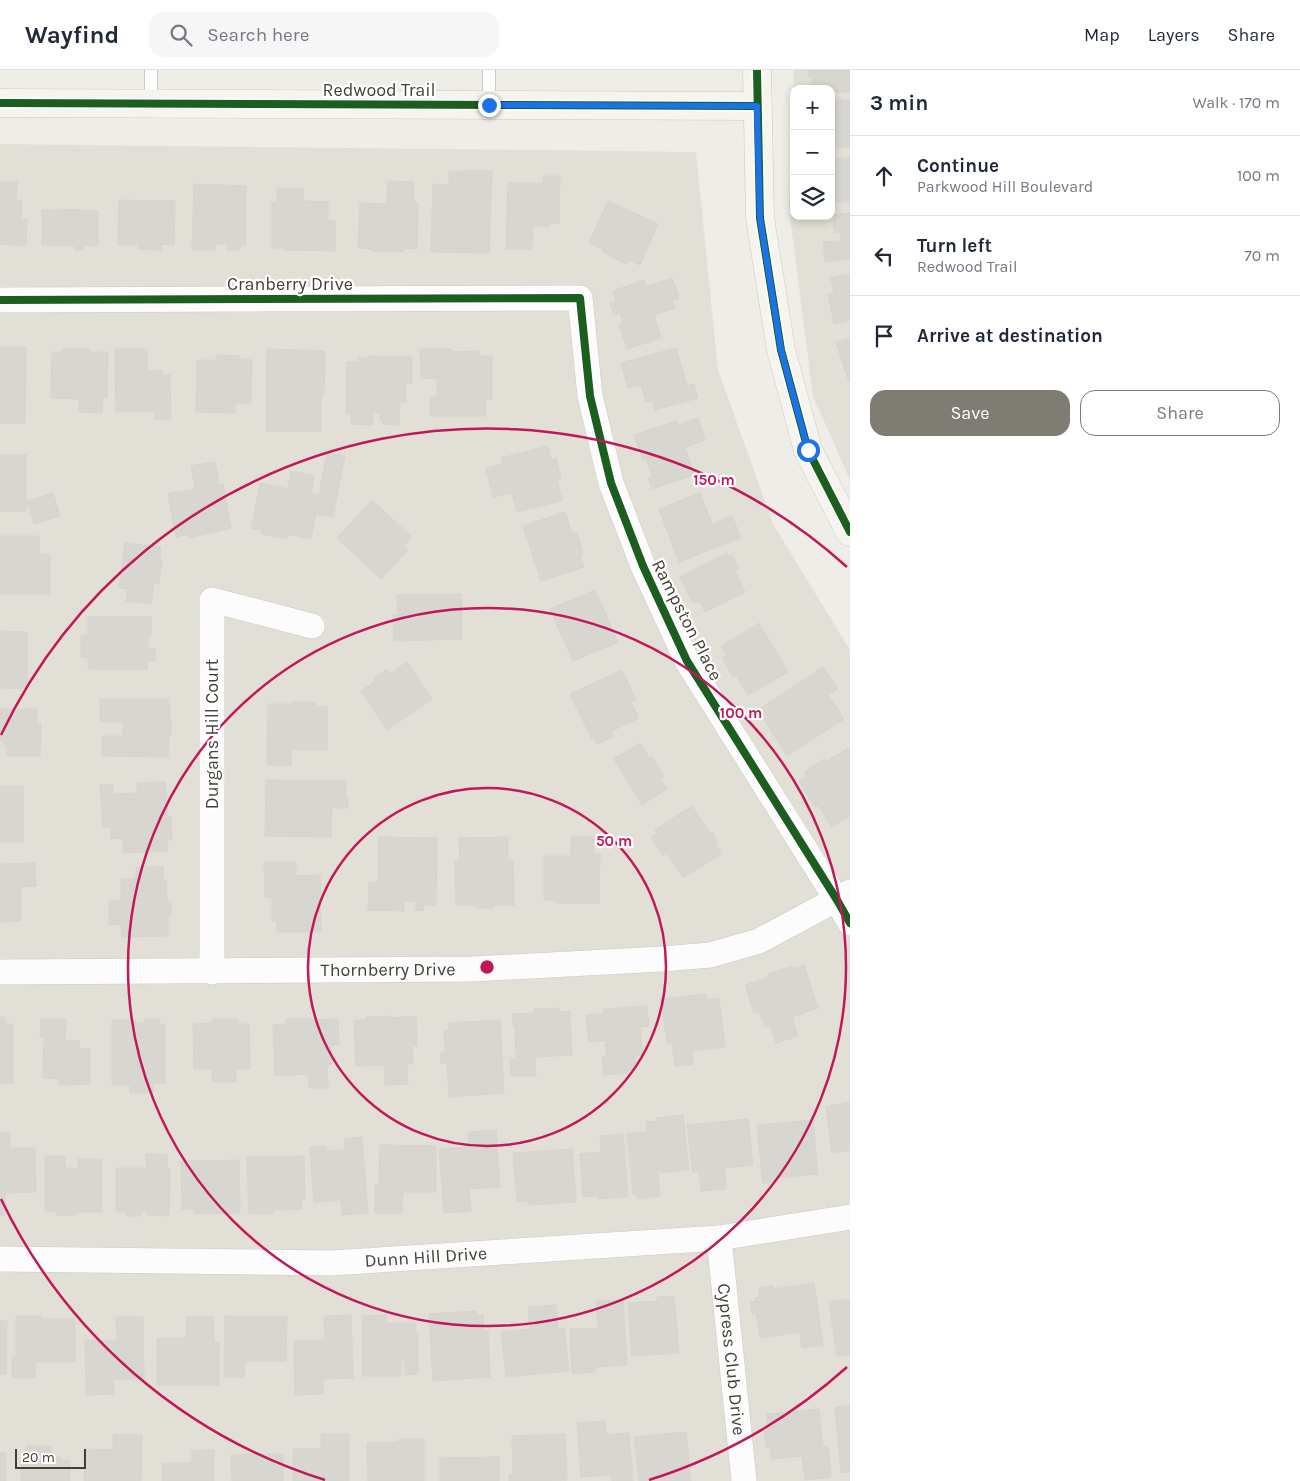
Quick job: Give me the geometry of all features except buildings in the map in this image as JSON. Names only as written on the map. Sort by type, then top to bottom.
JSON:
[{"type":"street","points":[[757,70],[760,218],[781,350],[808,450],[850,532]]},
{"type":"street","name":"Redwood Trail","points":[[0,102],[757,106]]},
{"type":"street","name":"Cranberry Drive","points":[[0,300],[580,298]]},
{"type":"street","name":"Rampston Place","points":[[580,298],[592,406],[611,484],[643,566],[687,661],[844,896],[850,923]]},
{"type":"street","name":"Durgans Hill Court","points":[[212,972],[212,600],[312,626]]},
{"type":"street","name":"Thornberry Drive","points":[[0,972],[473,969],[662,960],[710,955],[759,941],[844,896]]},
{"type":"street","name":"Dunn Hill Drive","points":[[0,1259],[332,1262],[719,1238],[850,1217]]},
{"type":"street","name":"Cypress Club Drive","points":[[719,1238],[744,1481]]},
{"type":"lane","points":[[151,70],[151,103]]},
{"type":"lane","points":[[489,70],[489,105]]},
{"type":"shaded area","points":[[794,70],[850,70],[850,480],[813,396],[790,220],[835,220],[835,85],[793,85]]},
{"type":"shaded area","points":[[0,144],[696,152],[718,370],[773,524],[850,650],[850,1481],[0,1481]]},
{"type":"shaded area","points":[[790,181],[790,217],[789,209]]},
{"type":"cycle path","points":[[757,70],[760,218],[781,350],[808,450],[850,532]]},
{"type":"cycle path","points":[[0,103],[757,106]]},
{"type":"cycle path","points":[[0,300],[580,298],[590,396],[611,483],[643,566],[687,661],[850,923]]},
{"type":"route","points":[[489,105],[757,106],[760,218],[781,350],[808,450]]}]
